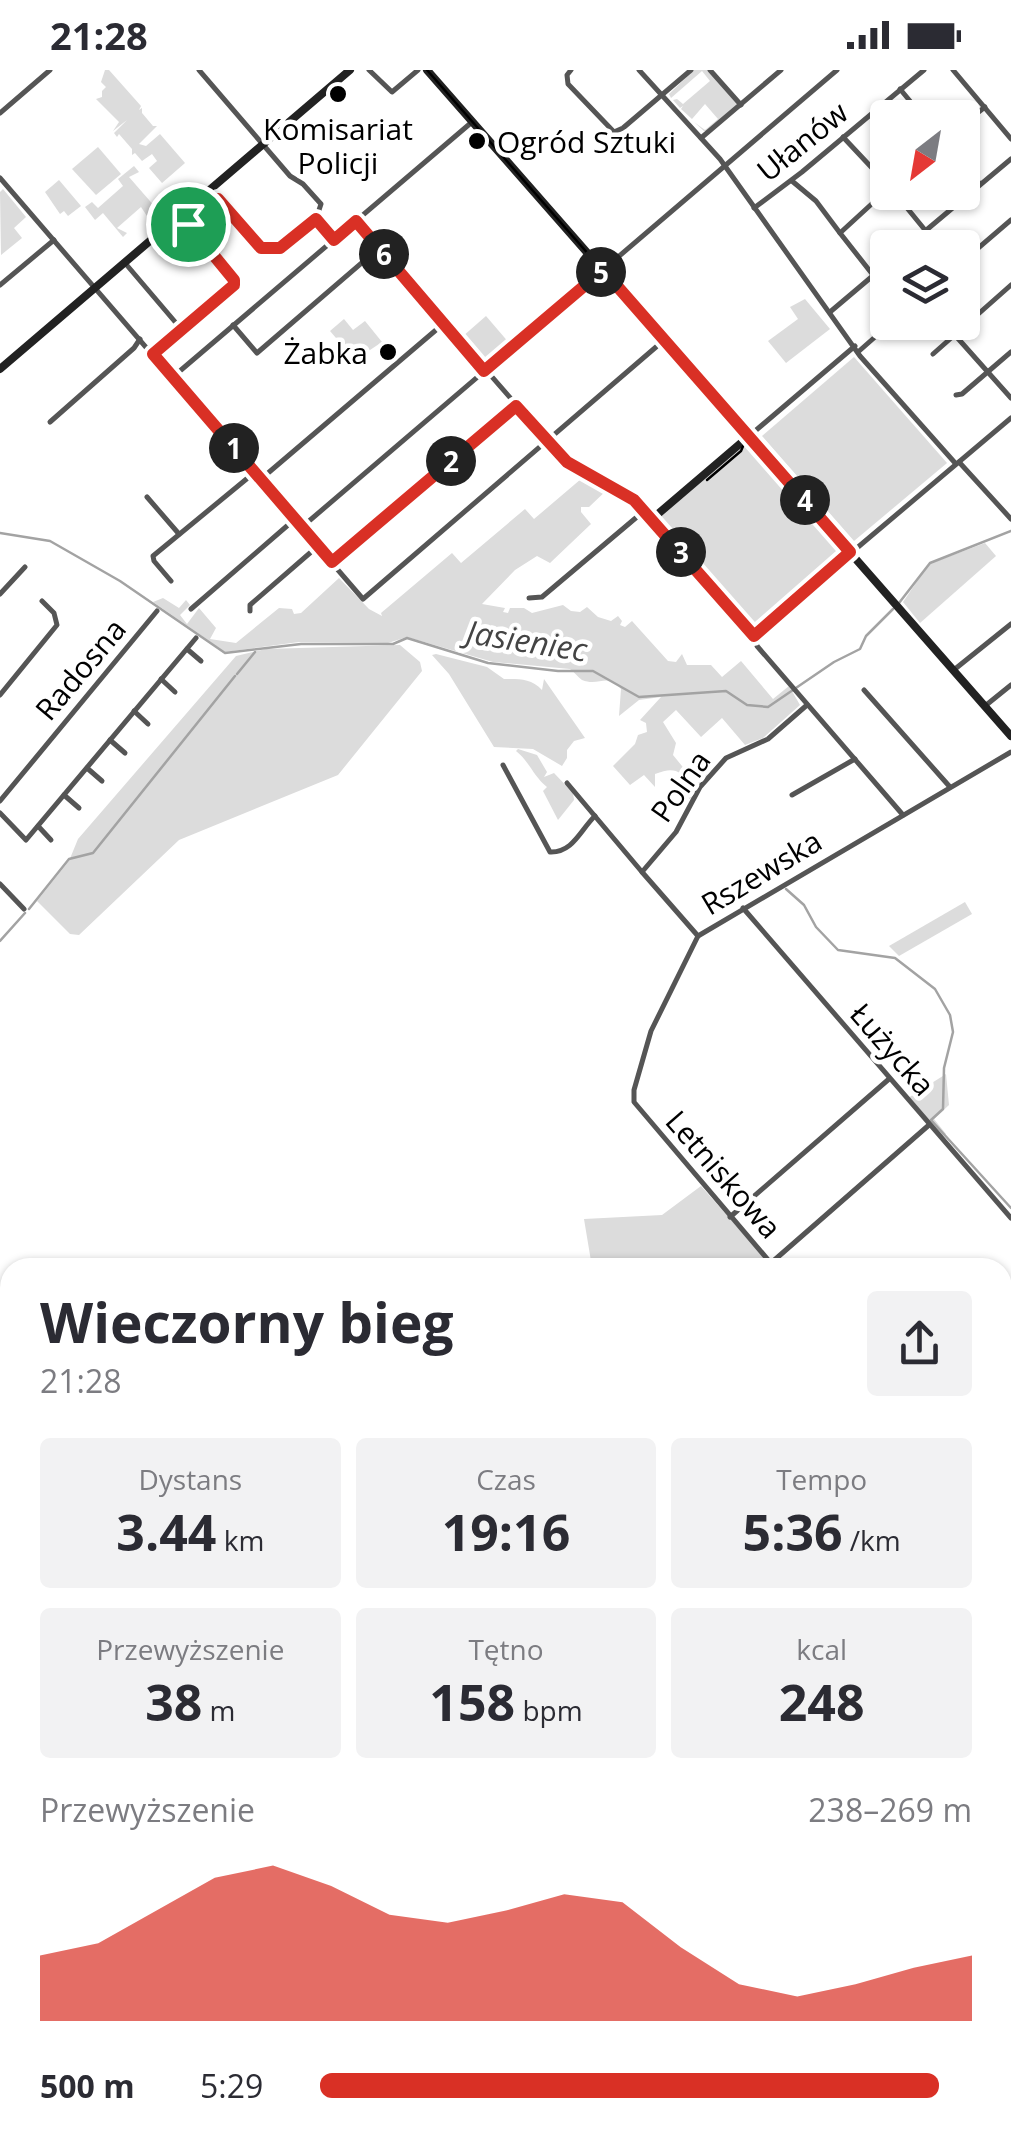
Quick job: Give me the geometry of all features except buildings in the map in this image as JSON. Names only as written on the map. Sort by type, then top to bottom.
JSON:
[{"type":"main road","points":[[0,369],[350,70]]},
{"type":"main road","points":[[427,70],[1011,736]]},
{"type":"main road","points":[[748,437],[652,519],[754,636],[850,552]]},
{"type":"street","points":[[0,112],[50,70]]},
{"type":"street","points":[[188,224],[218,199],[259,246],[278,249],[316,219],[321,204],[199,70]]},
{"type":"street","points":[[369,70],[392,92],[418,70]]},
{"type":"street","points":[[571,70],[568,84],[614,132],[691,70]]},
{"type":"street","points":[[639,70],[724,165],[856,349],[1011,519]]},
{"type":"street","points":[[710,70],[741,105]]},
{"type":"street","points":[[302,527],[837,70]]},
{"type":"street","name":"Ułanów","points":[[754,208],[924,70]]},
{"type":"street","points":[[953,70],[1011,139]]},
{"type":"street","points":[[701,138],[777,71]]},
{"type":"street","points":[[900,89],[909,100]]},
{"type":"street","points":[[980,111],[985,107]]},
{"type":"street","points":[[173,377],[472,122]]},
{"type":"street","points":[[843,137],[870,167]]},
{"type":"street","points":[[980,184],[1011,159]]},
{"type":"street","points":[[0,178],[363,599],[664,340]]},
{"type":"street","points":[[791,181],[816,200],[870,271]]},
{"type":"street","points":[[840,234],[870,205]]},
{"type":"street","points":[[909,210],[925,230],[949,210]]},
{"type":"street","points":[[153,354],[235,282],[180,215]]},
{"type":"street","points":[[316,219],[334,240]]},
{"type":"street","points":[[980,247],[1011,220]]},
{"type":"street","points":[[356,221],[546,441],[572,466],[622,492],[652,519]]},
{"type":"street","points":[[0,285],[54,240]]},
{"type":"street","points":[[234,326],[257,353],[379,248]]},
{"type":"street","points":[[124,262],[182,330]]},
{"type":"street","points":[[830,312],[870,278]]},
{"type":"street","points":[[980,312],[1011,285]]},
{"type":"street","points":[[261,480],[444,324]]},
{"type":"street","points":[[748,437],[870,338]]},
{"type":"street","points":[[50,422],[140,339]]},
{"type":"street","points":[[934,354],[948,340]]},
{"type":"street","points":[[959,340],[1011,398]]},
{"type":"street","points":[[956,396],[1011,352]]},
{"type":"street","points":[[332,562],[516,406]]},
{"type":"street","points":[[850,552],[1011,418]]},
{"type":"street","points":[[171,581],[152,558],[254,472]]},
{"type":"street","points":[[147,497],[179,534]]},
{"type":"street","points":[[1004,510],[1011,507]]},
{"type":"street","points":[[529,598],[542,597],[644,511]]},
{"type":"street","points":[[191,608],[296,519]]},
{"type":"street","points":[[250,611],[250,605],[318,546]]},
{"type":"street","points":[[0,594],[25,567]]},
{"type":"street","points":[[0,695],[57,625],[54,613],[42,600]]},
{"type":"street","name":"Radosna","points":[[0,802],[157,611]]},
{"type":"street","points":[[954,670],[1011,624]]},
{"type":"street","points":[[754,636],[758,646],[903,815]]},
{"type":"street","points":[[0,813],[26,840],[196,638]]},
{"type":"street","points":[[187,648],[200,661]]},
{"type":"street","points":[[161,680],[175,692]]},
{"type":"street","points":[[985,706],[1011,686]]},
{"type":"street","points":[[864,690],[950,787]]},
{"type":"street","name":"Polna","points":[[642,872],[676,832],[700,786],[726,758],[768,739],[808,705]]},
{"type":"street","points":[[134,712],[148,724]]},
{"type":"street","points":[[110,740],[124,752]]},
{"type":"street","name":"Rszewska","points":[[640,1110],[633,1094],[648,1038],[698,936],[1011,752]]},
{"type":"street","points":[[792,795],[855,759]]},
{"type":"street","points":[[503,765],[550,852],[558,853],[570,846],[595,816]]},
{"type":"street","points":[[86,768],[102,782]]},
{"type":"street","points":[[567,783],[698,936]]},
{"type":"street","points":[[64,796],[78,808]]},
{"type":"street","points":[[38,826],[51,840]]},
{"type":"street","points":[[0,884],[24,909]]},
{"type":"street","name":"Łużycka","points":[[743,908],[1011,1218]]},
{"type":"street","points":[[730,1217],[889,1079]]},
{"type":"street","name":"Letniskowa","points":[[640,1110],[767,1258]]},
{"type":"street","points":[[781,1258],[929,1124]]},
{"type":"shaded area","points":[[105,70],[157,126],[139,144],[146,146],[160,134],[185,163],[162,183],[149,168],[157,161],[152,154],[142,161],[114,133],[127,120],[113,131],[119,122],[96,99],[102,97],[106,87],[101,82]]},
{"type":"shaded area","points":[[694,70],[708,70],[738,105],[706,131],[694,122],[705,130],[718,119],[705,104],[692,119],[673,100],[683,104],[710,81],[702,71],[671,98],[669,94]]},
{"type":"shaded area","points":[[98,147],[121,174],[96,195],[72,169]]},
{"type":"shaded area","points":[[134,166],[139,172],[129,177],[156,208],[147,216],[141,207],[117,228],[127,233],[123,237],[103,213],[95,220],[85,207],[92,202],[98,208],[123,186],[118,179]]},
{"type":"shaded area","points":[[59,180],[81,206],[68,216],[64,211],[60,214],[45,192]]},
{"type":"shaded area","points":[[3,189],[26,217],[14,228],[22,238],[1,255],[0,192]]},
{"type":"shaded area","points":[[805,299],[830,329],[786,363],[768,341],[798,319],[790,307]]},
{"type":"shaded area","points":[[486,316],[510,344],[486,365],[462,337]]},
{"type":"shaded area","points":[[344,319],[353,330],[365,321],[382,342],[355,360],[330,331]]},
{"type":"shaded area","points":[[854,357],[947,463],[854,541],[762,436]]},
{"type":"shaded area","points":[[747,443],[844,549],[844,555],[754,631],[658,521],[659,516]]},
{"type":"shaded area","points":[[581,479],[609,488],[589,507],[581,507],[591,524],[550,563],[537,556],[515,570],[482,604],[505,608],[503,612],[508,613],[510,608],[524,608],[532,613],[563,605],[580,612],[587,607],[598,617],[611,621],[618,616],[620,625],[625,627],[632,621],[668,661],[676,662],[682,654],[687,665],[711,665],[722,677],[741,661],[773,699],[789,686],[800,705],[763,738],[745,745],[722,718],[701,737],[676,710],[663,722],[676,743],[673,755],[695,782],[708,773],[690,799],[685,796],[692,785],[675,771],[655,774],[655,787],[644,775],[630,785],[613,766],[635,744],[638,735],[647,732],[646,723],[640,720],[661,697],[639,700],[619,716],[621,689],[612,681],[582,680],[570,669],[493,662],[407,637],[388,643],[299,642],[225,652],[153,602],[163,598],[179,608],[186,600],[190,605],[180,615],[187,624],[199,608],[216,628],[210,639],[236,643],[279,608],[301,613],[339,578],[369,609],[382,616],[452,553],[461,563],[525,509],[534,519]]},
{"type":"shaded area","points":[[985,543],[996,556],[920,623],[903,602],[929,564]]},
{"type":"shaded area","points":[[400,645],[420,662],[422,671],[338,775],[179,840],[79,935],[70,934],[37,901],[69,861],[78,839],[236,656],[266,649]]},
{"type":"shaded area","points":[[432,655],[487,667],[504,679],[529,681],[542,690],[544,679],[585,738],[574,741],[562,766],[533,749],[494,747],[449,674]]},
{"type":"shaded area","points":[[518,749],[537,755],[547,772],[544,777],[554,773],[573,793],[574,800],[558,820],[543,791],[547,787]]},
{"type":"shaded area","points":[[965,902],[972,914],[899,956],[889,946]]},
{"type":"shaded area","points":[[946,1074],[949,1105],[934,1119],[946,1134],[942,1136],[908,1098]]},
{"type":"shaded area","points":[[701,1186],[765,1258],[590,1258],[584,1219],[662,1215]]},
{"type":"waterway","name":"Jasieniec","points":[[899,603],[930,563],[1011,531]]},
{"type":"waterway","name":"Jasieniec","points":[[0,533],[50,541],[120,581],[225,653],[301,644],[393,644],[407,638],[488,663],[593,671],[639,697],[726,691],[747,705],[768,707],[860,649],[866,636],[893,609]]},
{"type":"waterway","points":[[237,674],[255,652]]},
{"type":"waterway","points":[[29,909],[69,859],[93,853],[235,676]]},
{"type":"waterway","points":[[786,889],[804,905],[816,927],[838,950],[895,958],[935,989],[950,1015],[953,1032],[944,1068],[943,1109],[931,1120],[1011,1208]]},
{"type":"waterway","points":[[0,941],[25,913]]},
{"type":"tram line","points":[[427,70],[747,435],[780,478]]},
{"type":"tram line","points":[[707,480],[741,451],[746,439],[742,430]]},
{"type":"place","name":"Komisariat Policji","points":[[338,94]]},
{"type":"place","name":"Ogród Sztuki","points":[[477,141]]},
{"type":"place","name":"Żabka","points":[[388,352]]},
{"type":"route","points":[[218,199],[259,246],[278,249],[316,219],[334,240],[356,221],[484,371],[603,270],[850,552],[754,636],[634,500],[567,462],[516,406],[332,562],[153,354],[235,282],[188,224],[218,199]]}]
